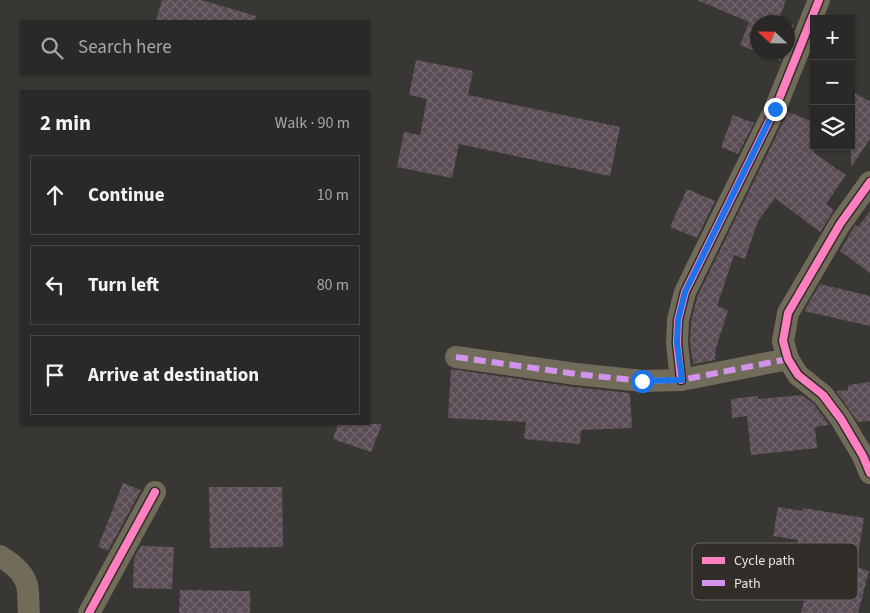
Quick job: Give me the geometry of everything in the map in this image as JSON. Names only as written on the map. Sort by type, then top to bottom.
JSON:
[{"type":"street","points":[[682,380],[677,343],[678,320],[685,292],[775,109],[819,0]]},
{"type":"street","points":[[870,182],[840,224],[788,313],[783,342],[788,359],[798,375],[823,395],[832,407],[864,456],[870,473]]},
{"type":"street","points":[[456,358],[642,381],[682,380],[788,359]]},
{"type":"street","points":[[89,613],[155,492]]},
{"type":"street","points":[[0,556],[14,565],[27,585],[28,613]]},
{"type":"building","points":[[162,0],[201,0],[256,16],[255,20],[156,20]]},
{"type":"building","points":[[697,0],[786,0],[780,15],[750,15],[750,49],[740,45],[749,22]]},
{"type":"building","points":[[416,60],[473,71],[468,95],[620,127],[610,176],[459,144],[452,178],[397,167],[404,132],[420,135],[427,99],[409,95]]},
{"type":"building","points":[[855,93],[870,101],[870,139],[851,167],[851,150],[855,150]]},
{"type":"building","points":[[788,112],[810,120],[810,150],[814,150],[814,153],[846,175],[826,204],[834,210],[820,232],[775,198],[758,221],[745,259],[734,255],[717,306],[728,310],[716,348],[715,360],[693,364],[690,343],[691,322],[697,297]]},
{"type":"building","points":[[733,115],[754,123],[738,154],[721,147]]},
{"type":"building","points":[[687,189],[715,201],[697,238],[670,227]]},
{"type":"building","points":[[870,211],[870,273],[840,251],[855,225],[858,227]]},
{"type":"building","points":[[820,284],[870,296],[870,326],[804,311]]},
{"type":"building","points":[[451,369],[630,393],[632,428],[581,430],[580,444],[524,439],[526,422],[448,418]]},
{"type":"building","points":[[870,382],[870,421],[858,422],[836,391],[848,390],[848,385]]},
{"type":"building","points":[[802,395],[814,404],[829,425],[815,427],[817,448],[751,455],[747,416],[732,418],[731,399],[758,396],[758,399]]},
{"type":"building","points":[[382,424],[371,452],[333,439],[338,425]]},
{"type":"building","points":[[123,483],[141,490],[108,551],[98,547]]},
{"type":"building","points":[[209,487],[282,487],[283,547],[210,548]]},
{"type":"building","points":[[778,507],[802,511],[803,508],[864,518],[858,555],[858,543],[798,543],[798,540],[773,536]]},
{"type":"building","points":[[141,546],[174,547],[172,589],[133,588],[134,558]]},
{"type":"building","points":[[858,568],[869,571],[858,613],[801,613],[804,600],[858,600]]},
{"type":"building","points":[[180,590],[250,591],[250,613],[179,613]]},
{"type":"marked path","points":[[456,357],[576,374],[643,381],[681,380],[788,359],[786,354]]},
{"type":"cycle path","points":[[681,380],[677,343],[678,320],[685,292],[775,109],[819,0]]},
{"type":"cycle path","points":[[870,182],[840,224],[788,313],[783,341],[788,359],[798,375],[823,395],[841,419],[863,456],[870,473]]},
{"type":"cycle path","points":[[89,613],[155,492]]},
{"type":"route","points":[[642,381],[682,380],[677,343],[678,320],[685,292],[775,109]]}]
